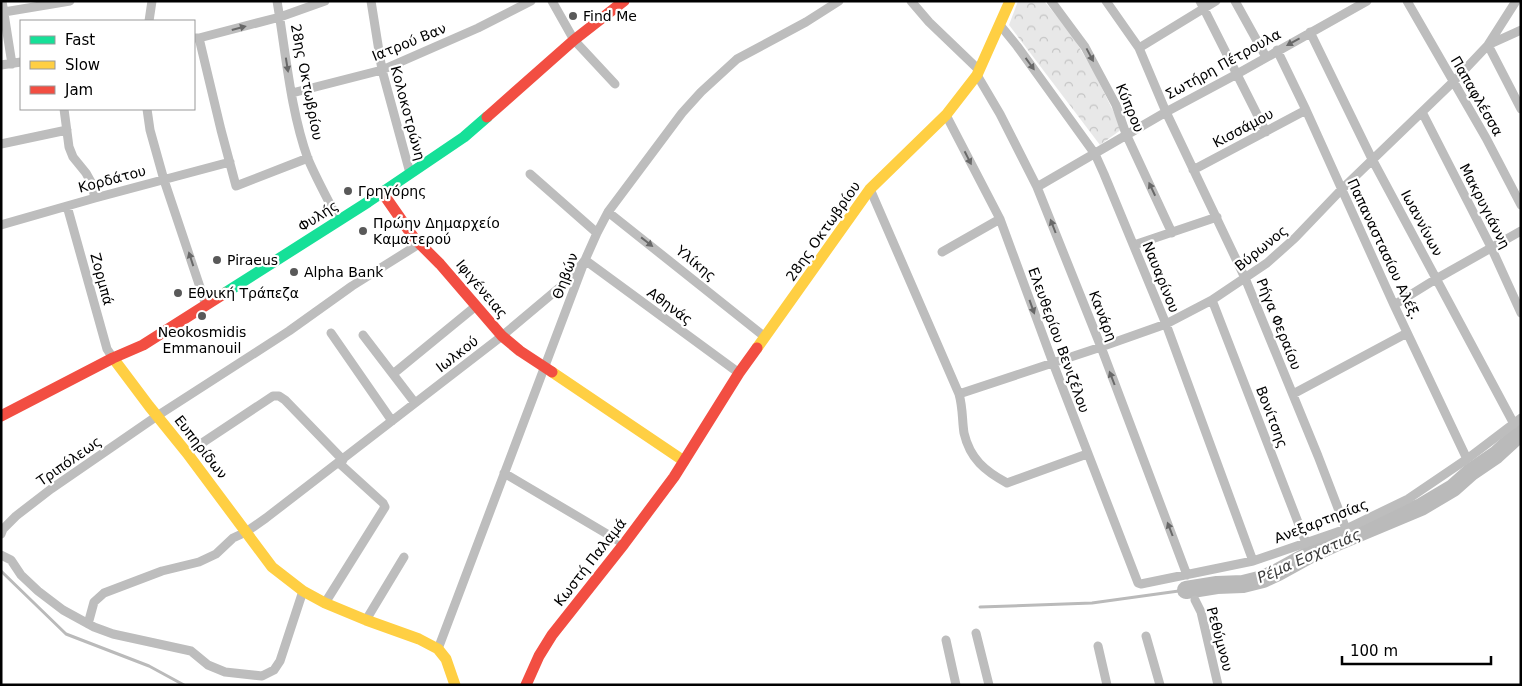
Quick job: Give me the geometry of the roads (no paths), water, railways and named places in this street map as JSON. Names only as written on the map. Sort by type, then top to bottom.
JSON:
[{"type":"street","points":[[1,65],[16,63],[2,1]]},
{"type":"street","points":[[4,12],[70,1]]},
{"type":"street","points":[[149,20],[152,1]]},
{"type":"street","name":"28ης Οκτωβρίου","points":[[277,1],[292,93],[302,140],[318,182],[339,221]]},
{"type":"street","points":[[308,158],[236,186],[196,38],[280,17],[325,1]]},
{"type":"street","name":"Κολοκοτρώνη","points":[[371,1],[382,70],[410,173]]},
{"type":"street","name":"Ιατρού Βαν","points":[[292,93],[382,70],[478,28],[531,1]]},
{"type":"street","points":[[552,1],[574,40],[615,84]]},
{"type":"street","name":"Φυλής","points":[[1,416],[113,358],[143,346],[339,221],[464,137],[574,40],[624,1]]},
{"type":"street","name":"Θηβών","points":[[438,650],[585,260],[608,212],[682,113],[723,70],[736,59],[806,22],[839,1]]},
{"type":"street","name":"Κανάρη","points":[[911,1],[978,72],[1038,187],[1187,575]]},
{"type":"street","name":"28ης Οκτωβρίου","points":[[684,461],[739,373],[870,189],[946,115],[978,72],[1010,1]]},
{"type":"street","name":"Κύπρου","points":[[1051,1],[1085,47],[1116,105],[1126,134],[1172,233]]},
{"type":"street","name":"Ρήγα Φεραίου","points":[[1106,1],[1139,48],[1166,112],[1245,278],[1346,529]]},
{"type":"street","points":[[1139,48],[1202,5],[1216,1]]},
{"type":"street","points":[[1236,1],[1266,57]]},
{"type":"street","name":"Σωτήρη Πέτρουλα","points":[[1038,187],[1126,134],[1367,1]]},
{"type":"street","name":"Παπαφλέσσα","points":[[1408,1],[1486,138],[1521,204]]},
{"type":"street","points":[[1516,1],[1488,46],[1521,109]]},
{"type":"street","points":[[1202,5],[1266,132]]},
{"type":"street","name":"Ναυαρίνου","points":[[1000,25],[1095,154],[1166,324],[1253,561]]},
{"type":"street","name":"Βύρωνος","points":[[959,394],[1166,324],[1212,300],[1267,263],[1296,238],[1372,159],[1488,46],[1521,30]]},
{"type":"street","name":"Ιωαννίνων","points":[[1310,32],[1372,159],[1436,278],[1517,421]]},
{"type":"street","name":"Παπαναστασίου Αλέξ.","points":[[1278,50],[1394,305],[1467,459]]},
{"type":"street","points":[[64,110],[69,147],[73,157],[91,182],[95,198]]},
{"type":"street","points":[[147,110],[150,130],[164,180],[206,305]]},
{"type":"street","name":"Κισσάμου","points":[[1193,170],[1306,110]]},
{"type":"street","name":"Μακρυγιάννη","points":[[1422,112],[1491,247],[1521,314]]},
{"type":"street","name":"Ελευθερίου Βενιζέλου","points":[[946,115],[1000,219],[1136,580]]},
{"type":"street","points":[[1,144],[67,130]]},
{"type":"street","name":"Κορδάτου","points":[[1,225],[230,162]]},
{"type":"street","points":[[530,174],[597,233]]},
{"type":"street","points":[[870,189],[959,394],[965,435],[978,463],[984,470],[1007,482],[1087,454]]},
{"type":"street","name":"Ιφιγένειας","points":[[382,192],[419,244],[440,264],[502,336],[520,351],[545,367]]},
{"type":"street","name":"Ζορμπά","points":[[68,206],[107,349],[113,358]]},
{"type":"street","name":"Υλίκης","points":[[608,212],[765,337]]},
{"type":"street","points":[[1134,245],[1217,218]]},
{"type":"street","points":[[942,252],[1000,219]]},
{"type":"street","points":[[1394,305],[1436,278],[1521,231]]},
{"type":"street","name":"Ευπηρίδων","points":[[419,244],[352,286],[288,331],[157,416],[272,567],[303,591],[325,603],[419,639],[438,650],[446,660],[455,685]]},
{"type":"street","name":"Ιωλκού","points":[[88,624],[94,602],[104,593],[162,571],[199,562],[216,554],[233,538],[246,532],[266,518],[502,336],[571,278],[585,260]]},
{"type":"street","name":"Αθηνάς","points":[[585,260],[739,373]]},
{"type":"street","name":"Βονίτσης","points":[[1212,300],[1306,543]]},
{"type":"street","points":[[393,374],[476,306]]},
{"type":"street","points":[[331,333],[392,421]]},
{"type":"street","points":[[1293,394],[1407,333]]},
{"type":"street","points":[[362,335],[415,403]]},
{"type":"street","points":[[113,358],[157,416]]},
{"type":"street","points":[[545,367],[684,461]]},
{"type":"street","points":[[187,453],[273,396],[279,396],[285,400],[383,503],[385,508],[325,603]]},
{"type":"street","name":"Τριπόλεως","points":[[1,534],[16,516],[51,489],[157,416]]},
{"type":"street","name":"Ανεξαρτησίας","points":[[1136,580],[1141,584],[1253,561],[1346,529],[1408,499],[1467,459],[1517,421]]},
{"type":"street","name":"Κωστή Παλαμά","points":[[526,685],[539,656],[552,635],[624,544],[684,461]]},
{"type":"street","points":[[504,473],[624,544]]},
{"type":"street","points":[[1,555],[11,560],[21,574],[38,591],[63,610],[88,624],[113,634],[190,651],[208,665],[225,672],[262,676],[274,670],[280,661],[303,591]]},
{"type":"street","points":[[366,620],[404,557]]},
{"type":"street","name":"Ρεθύμνου","points":[[1195,600],[1201,612],[1218,685]]},
{"type":"street","points":[[976,633],[989,685]]},
{"type":"street","points":[[1146,636],[1160,685]]},
{"type":"street","points":[[946,640],[956,685]]},
{"type":"street","points":[[1098,646],[1107,685]]},
{"type":"waterway","name":"Ρέμα Εσχατιάς","points":[[1186,590],[1217,585],[1243,584],[1263,579],[1335,543],[1421,507],[1453,488],[1471,472],[1496,455],[1521,432]]},
{"type":"waterway","name":"Ρέμα Εσχατιάς","points":[[1,571],[66,634],[149,666],[184,685]]},
{"type":"waterway","name":"Ρέμα Εσχατιάς","points":[[980,607],[1092,603],[1186,590]]},
{"type":"place","name":"Find Me","points":[[573,16]]},
{"type":"place","name":"Γρηγόρης","points":[[348,191]]},
{"type":"place","name":"Πρώην Δημαρχείο Καματερού","points":[[363,231]]},
{"type":"place","name":"Piraeus","points":[[217,260]]},
{"type":"place","name":"Alpha Bank","points":[[294,272]]},
{"type":"place","name":"Εθνική Τράπεζα","points":[[178,293]]},
{"type":"place","name":"Neokosmidis Emmanouil","points":[[202,316]]}]
